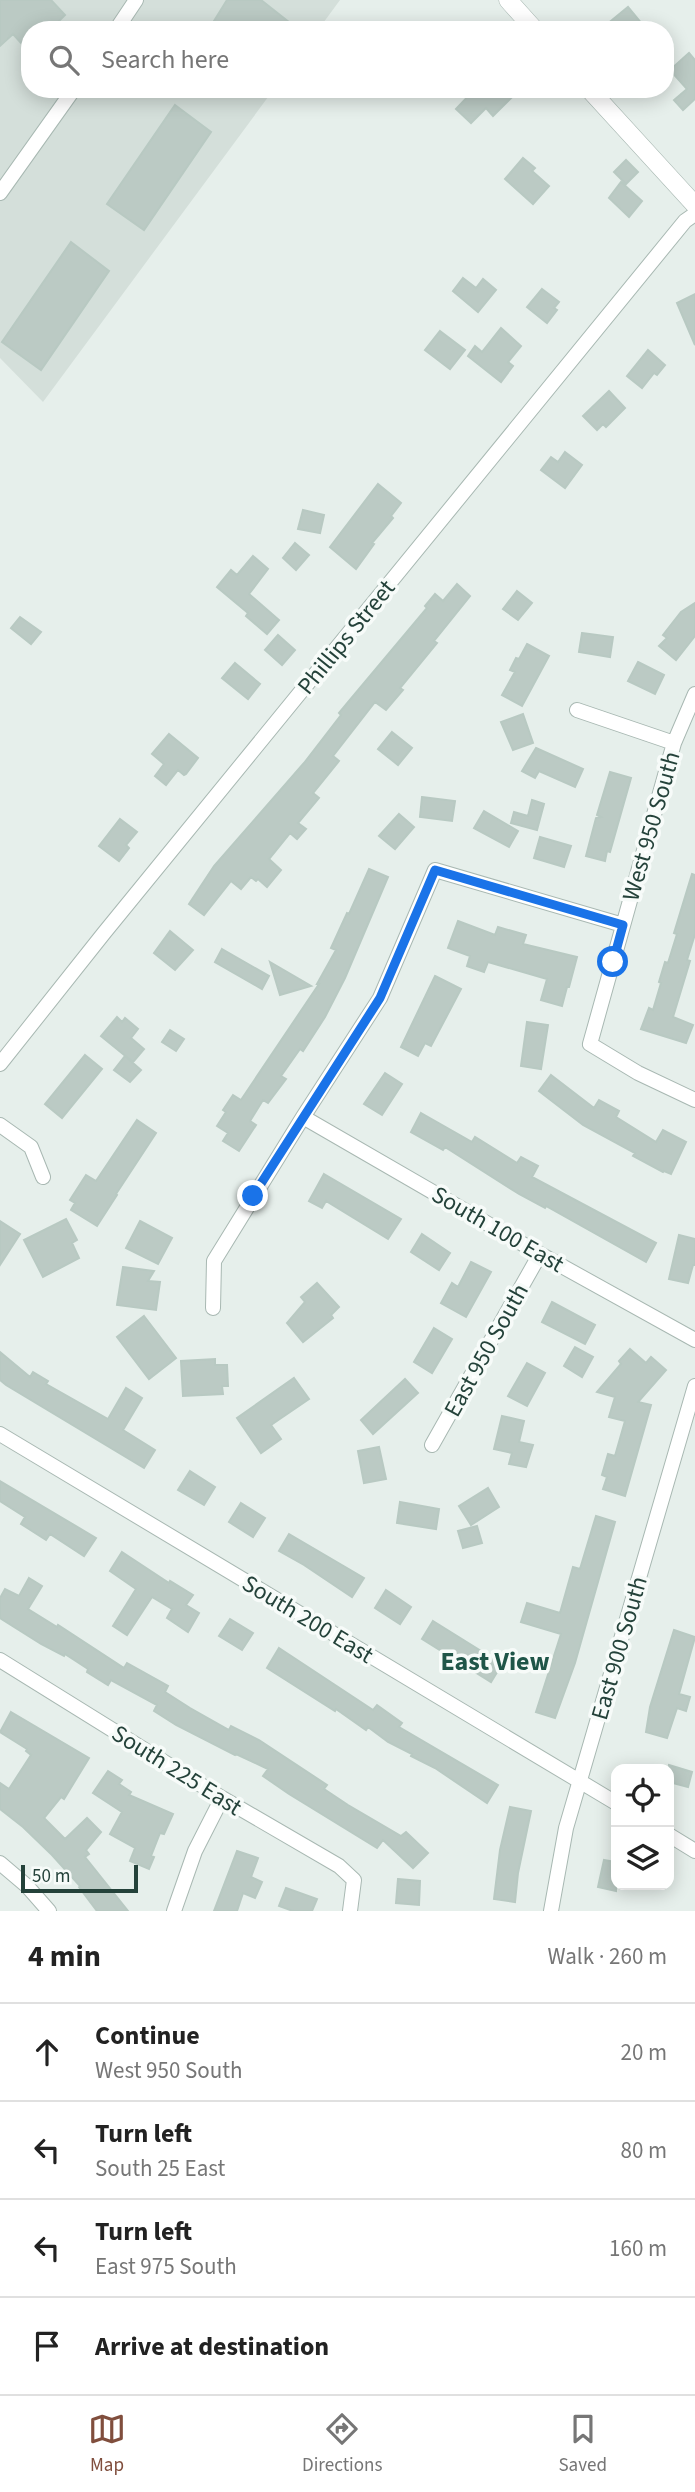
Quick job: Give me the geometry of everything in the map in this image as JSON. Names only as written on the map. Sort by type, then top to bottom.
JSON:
[{"type":"street","points":[[122,21],[136,0]]},
{"type":"street","points":[[508,0],[527,21]]},
{"type":"street","points":[[0,193],[68,98]]},
{"type":"street","points":[[597,98],[695,205]]},
{"type":"street","name":"Phillips Street","points":[[0,1064],[685,220],[695,214]]},
{"type":"street","name":"West 950 South","points":[[695,694],[674,743],[590,1044],[638,1073],[695,1100]]},
{"type":"street","points":[[577,710],[674,743]]},
{"type":"street","points":[[213,1308],[214,1261],[303,1116],[380,998],[435,870],[623,925]]},
{"type":"street","name":"South 100 East","points":[[303,1116],[540,1254],[695,1340]]},
{"type":"street","points":[[0,1125],[31,1147],[43,1177]]},
{"type":"street","name":"East 950 South","points":[[432,1446],[540,1254]]},
{"type":"street","name":"East 900 South","points":[[551,1911],[565,1828],[695,1386]]},
{"type":"street","name":"South 200 East","points":[[0,1434],[611,1800]]},
{"type":"street","name":"South 225 East","points":[[0,1660],[222,1798],[339,1866],[354,1880],[350,1911]]},
{"type":"street","points":[[174,1911],[195,1851],[222,1798]]},
{"type":"street","points":[[674,1838],[695,1850]]},
{"type":"street","points":[[0,1863],[27,1886],[49,1911]]},
{"type":"shaded area","points":[[0,0],[340,0],[325,21],[21,21],[21,98],[267,98],[43,402],[0,358]]},
{"type":"building","points":[[0,0],[51,0],[65,15],[59,21],[21,21],[21,43],[13,34],[0,46]]},
{"type":"building","points":[[227,0],[261,0],[288,21],[214,21]]},
{"type":"building","points":[[628,7],[640,21],[611,21]]},
{"type":"building","points":[[689,53],[695,60],[695,99],[683,110],[674,100],[687,89],[674,74],[674,66]]},
{"type":"building","points":[[466,98],[511,98],[493,116],[486,108],[471,123],[456,109]]},
{"type":"building","points":[[175,105],[211,132],[144,230],[107,204]]},
{"type":"building","points":[[523,158],[535,168],[532,171],[549,186],[533,204],[505,179]]},
{"type":"building","points":[[626,160],[638,172],[626,184],[614,172]]},
{"type":"building","points":[[621,182],[642,201],[629,217],[609,198]]},
{"type":"building","points":[[71,242],[109,271],[41,370],[2,342]]},
{"type":"building","points":[[463,278],[476,288],[483,279],[496,290],[478,312],[453,291]]},
{"type":"building","points":[[542,289],[559,302],[554,308],[557,310],[547,323],[527,307]]},
{"type":"building","points":[[695,294],[695,345],[677,303]]},
{"type":"building","points":[[501,328],[521,346],[508,362],[513,366],[501,382],[468,356],[475,346],[482,352]]},
{"type":"building","points":[[440,331],[465,350],[450,369],[425,350]]},
{"type":"building","points":[[648,350],[665,365],[657,375],[654,373],[642,388],[627,376]]},
{"type":"building","points":[[609,391],[625,408],[606,427],[603,424],[597,430],[583,416]]},
{"type":"building","points":[[565,452],[582,465],[565,488],[541,470],[551,457],[558,462]]},
{"type":"building","points":[[378,484],[401,503],[356,569],[330,547]]},
{"type":"building","points":[[303,510],[324,515],[320,533],[298,529]]},
{"type":"building","points":[[295,543],[309,555],[296,570],[283,558]]},
{"type":"building","points":[[253,556],[268,569],[249,594],[279,620],[267,634],[246,616],[248,613],[217,587],[231,570],[237,575]]},
{"type":"building","points":[[457,584],[470,596],[434,641],[437,643],[400,688],[403,690],[386,710],[375,702],[333,756],[339,761],[313,793],[319,798],[298,823],[306,829],[297,839],[290,833],[269,859],[281,870],[267,887],[251,877],[241,889],[231,881],[204,915],[189,904],[214,866],[304,763],[341,715],[339,713],[427,608],[425,606],[435,594],[443,601]]},
{"type":"building","points":[[517,591],[532,603],[518,620],[503,609]]},
{"type":"building","points":[[695,603],[695,636],[676,660],[659,646],[667,638],[663,635],[681,612]]},
{"type":"building","points":[[20,617],[41,632],[31,644],[11,628]]},
{"type":"building","points":[[582,633],[613,637],[610,657],[579,652]]},
{"type":"building","points":[[278,635],[295,650],[282,665],[265,650]]},
{"type":"building","points":[[527,644],[549,656],[522,706],[502,695],[515,672],[510,670]]},
{"type":"building","points":[[638,662],[664,675],[655,694],[628,681]]},
{"type":"building","points":[[235,663],[260,684],[248,699],[222,678]]},
{"type":"building","points":[[523,714],[533,743],[513,750],[501,722]]},
{"type":"building","points":[[392,732],[412,748],[398,765],[378,749]]},
{"type":"building","points":[[169,734],[198,758],[186,774],[178,770],[166,785],[155,776],[164,764],[152,754]]},
{"type":"building","points":[[536,748],[583,769],[575,787],[539,771],[535,778],[522,771]]},
{"type":"building","points":[[610,772],[631,778],[605,861],[586,856],[596,818],[601,817],[597,815]]},
{"type":"building","points":[[422,797],[455,801],[452,821],[420,817]]},
{"type":"building","points":[[532,800],[544,804],[537,830],[511,823],[514,812],[528,816]]},
{"type":"building","points":[[484,811],[518,831],[509,847],[474,828]]},
{"type":"building","points":[[399,814],[414,827],[395,849],[379,836]]},
{"type":"building","points":[[120,819],[137,832],[126,845],[129,848],[119,861],[99,846]]},
{"type":"building","points":[[540,837],[571,846],[564,867],[534,858]]},
{"type":"building","points":[[369,869],[388,877],[345,978],[325,1017],[303,1051],[300,1049],[281,1076],[286,1079],[268,1103],[263,1100],[250,1121],[256,1125],[239,1151],[223,1141],[228,1133],[217,1126],[226,1112],[223,1110],[233,1095],[241,1100],[319,984],[336,950],[331,948]]},
{"type":"building","points":[[692,874],[695,875],[695,934],[673,1017],[693,1025],[686,1043],[641,1029],[649,1008],[653,1010],[665,962],[668,963],[677,934],[674,933]]},
{"type":"building","points":[[458,921],[495,935],[498,927],[526,935],[523,944],[577,957],[562,1006],[541,1000],[547,979],[488,962],[484,972],[467,966],[470,956],[448,948]]},
{"type":"building","points":[[170,931],[193,950],[175,970],[154,953]]},
{"type":"building","points":[[222,949],[269,976],[262,989],[215,962]]},
{"type":"building","points":[[270,962],[311,986],[280,995]]},
{"type":"building","points":[[435,976],[461,989],[431,1046],[425,1043],[418,1056],[401,1047]]},
{"type":"building","points":[[117,1017],[122,1022],[125,1018],[138,1029],[131,1038],[144,1049],[133,1062],[101,1036]]},
{"type":"building","points":[[527,1022],[548,1025],[541,1069],[521,1066]]},
{"type":"building","points":[[170,1030],[184,1039],[176,1051],[162,1042]]},
{"type":"building","points":[[85,1055],[102,1069],[62,1118],[45,1104]]},
{"type":"building","points":[[125,1056],[141,1070],[130,1082],[114,1070]]},
{"type":"building","points":[[385,1073],[402,1084],[382,1115],[364,1104]]},
{"type":"building","points":[[551,1075],[594,1108],[599,1100],[619,1111],[616,1117],[656,1142],[663,1130],[686,1142],[671,1174],[633,1156],[635,1153],[583,1125],[539,1091]]},
{"type":"building","points":[[421,1113],[472,1142],[475,1137],[517,1163],[521,1157],[538,1166],[532,1177],[656,1243],[646,1262],[546,1206],[545,1208],[519,1194],[445,1147],[443,1150],[411,1132]]},
{"type":"building","points":[[137,1120],[156,1133],[97,1226],[71,1210],[75,1203],[70,1200],[86,1175],[96,1181]]},
{"type":"building","points":[[324,1174],[401,1219],[388,1239],[326,1201],[322,1208],[309,1201]]},
{"type":"building","points":[[66,1219],[77,1240],[72,1243],[79,1258],[43,1277],[24,1240]]},
{"type":"building","points":[[0,1221],[20,1234],[0,1265]]},
{"type":"building","points":[[140,1221],[172,1238],[158,1264],[126,1248]]},
{"type":"building","points":[[422,1234],[450,1253],[439,1270],[411,1252]]},
{"type":"building","points":[[679,1235],[695,1239],[695,1265],[688,1283],[669,1279]]},
{"type":"building","points":[[471,1262],[491,1272],[466,1317],[441,1303],[452,1283],[458,1287]]},
{"type":"building","points":[[123,1267],[154,1271],[148,1281],[160,1282],[156,1310],[117,1305]]},
{"type":"building","points":[[317,1283],[339,1307],[331,1315],[333,1318],[303,1342],[287,1323],[305,1302],[301,1297]]},
{"type":"building","points":[[552,1302],[595,1325],[585,1344],[542,1322]]},
{"type":"building","points":[[144,1316],[176,1358],[149,1379],[117,1337]]},
{"type":"building","points":[[434,1328],[452,1339],[432,1373],[414,1362]]},
{"type":"building","points":[[575,1347],[593,1357],[582,1377],[564,1366]]},
{"type":"building","points":[[630,1349],[646,1363],[651,1357],[666,1370],[638,1402],[651,1405],[625,1496],[603,1489],[607,1477],[602,1475],[608,1454],[615,1456],[625,1421],[609,1417],[615,1397],[597,1392]]},
{"type":"building","points":[[0,1352],[30,1377],[33,1372],[48,1381],[46,1384],[108,1419],[126,1388],[142,1398],[123,1430],[155,1450],[144,1468],[6,1385],[0,1380]]},
{"type":"building","points":[[215,1359],[215,1365],[227,1365],[228,1386],[222,1386],[223,1394],[183,1396],[181,1361]]},
{"type":"building","points":[[527,1363],[545,1373],[527,1406],[508,1396]]},
{"type":"building","points":[[294,1378],[309,1399],[271,1425],[281,1439],[261,1453],[237,1418]]},
{"type":"building","points":[[405,1379],[418,1393],[373,1434],[361,1420]]},
{"type":"building","points":[[502,1416],[524,1421],[519,1442],[533,1445],[526,1467],[509,1464],[512,1453],[494,1449]]},
{"type":"building","points":[[379,1447],[386,1479],[364,1483],[358,1451]]},
{"type":"building","points":[[190,1471],[215,1487],[204,1505],[178,1490]]},
{"type":"building","points":[[0,1481],[96,1538],[84,1556],[50,1534],[46,1540],[21,1524],[25,1517],[0,1501]]},
{"type":"building","points":[[488,1488],[499,1507],[471,1525],[459,1506]]},
{"type":"building","points":[[400,1502],[439,1509],[436,1529],[397,1523]]},
{"type":"building","points":[[241,1503],[265,1518],[253,1537],[229,1522]]},
{"type":"building","points":[[596,1516],[615,1522],[575,1663],[555,1718],[536,1712],[561,1634],[521,1622],[527,1603],[560,1613],[573,1567],[580,1569]]},
{"type":"building","points":[[477,1526],[482,1543],[463,1548],[458,1531]]},
{"type":"building","points":[[289,1534],[364,1578],[352,1597],[279,1551]]},
{"type":"building","points":[[122,1552],[169,1583],[170,1581],[193,1595],[186,1605],[199,1613],[188,1632],[167,1618],[172,1609],[152,1597],[127,1635],[113,1626],[136,1589],[110,1571]]},
{"type":"building","points":[[29,1578],[42,1586],[28,1609],[124,1668],[127,1663],[168,1686],[165,1692],[190,1708],[229,1730],[231,1726],[259,1740],[327,1785],[324,1789],[348,1805],[401,1836],[406,1832],[428,1853],[413,1868],[383,1840],[377,1848],[289,1794],[263,1776],[268,1769],[176,1725],[154,1711],[157,1705],[111,1680],[108,1685],[65,1654],[64,1656],[41,1644],[0,1618],[0,1598],[5,1589],[19,1596]]},
{"type":"building","points":[[386,1590],[411,1607],[400,1624],[375,1608]]},
{"type":"building","points":[[230,1619],[253,1633],[242,1650],[219,1636]]},
{"type":"building","points":[[433,1621],[502,1664],[491,1682],[422,1639]]},
{"type":"building","points":[[674,1630],[695,1637],[679,1694],[690,1697],[686,1711],[677,1708],[667,1738],[646,1732],[650,1707]]},
{"type":"building","points":[[279,1648],[373,1710],[377,1705],[402,1723],[399,1727],[498,1785],[487,1803],[435,1768],[388,1742],[368,1727],[366,1730],[267,1668]]},
{"type":"building","points":[[11,1712],[89,1758],[64,1799],[61,1797],[44,1818],[65,1839],[87,1818],[101,1832],[86,1850],[89,1854],[85,1857],[128,1911],[97,1911],[80,1886],[52,1855],[0,1809],[0,1783],[9,1789],[31,1755],[27,1749],[0,1732]]},
{"type":"building","points":[[674,1767],[692,1772],[688,1787],[674,1783]]},
{"type":"building","points":[[108,1771],[122,1780],[119,1784],[131,1792],[129,1795],[173,1814],[164,1834],[160,1833],[149,1869],[130,1861],[135,1848],[110,1834],[122,1812],[93,1793]]},
{"type":"building","points":[[510,1807],[531,1811],[515,1902],[494,1899],[500,1850]]},
{"type":"building","points":[[237,1851],[258,1858],[251,1877],[262,1882],[255,1898],[243,1893],[237,1911],[214,1911]]},
{"type":"building","points":[[604,1860],[611,1861],[611,1890],[598,1887]]},
{"type":"building","points":[[398,1879],[420,1881],[419,1905],[396,1903]]},
{"type":"building","points":[[286,1888],[317,1899],[312,1911],[293,1911],[279,1906]]},
{"type":"district","name":"East View","points":[[495,1661]]},
{"type":"route","points":[[253,1196],[380,998],[435,870],[623,925],[613,962]]}]
